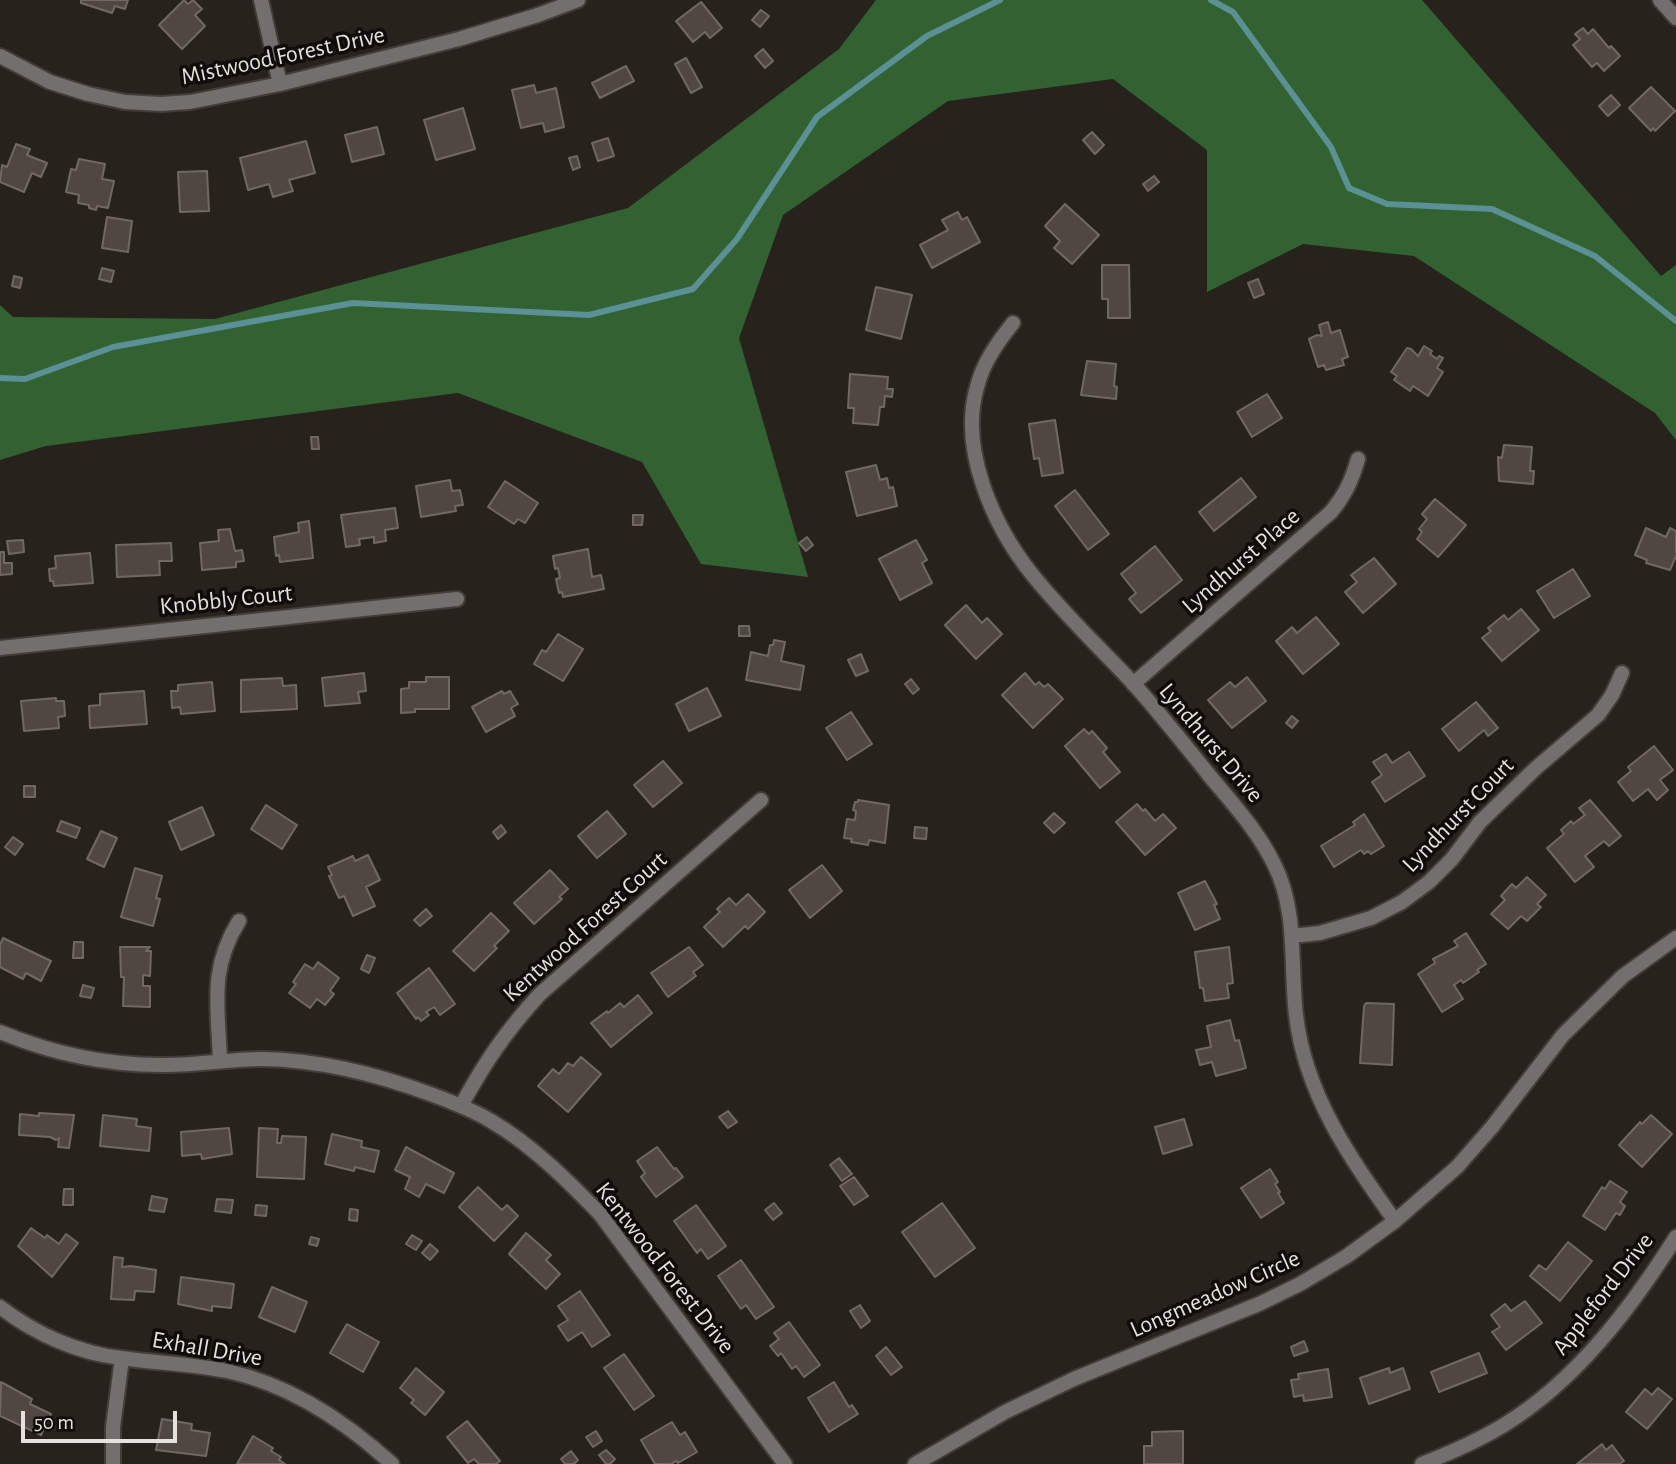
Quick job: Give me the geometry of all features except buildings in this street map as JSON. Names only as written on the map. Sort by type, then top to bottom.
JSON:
[{"type":"street","points":[[261,0],[280,84]]},
{"type":"street","name":"Mistwood Forest Drive","points":[[0,55],[50,82],[88,94],[125,102],[190,102],[280,84],[459,38],[538,15],[578,0]]},
{"type":"street","points":[[1660,0],[1676,18]]},
{"type":"street","name":"Lyndhurst Drive","points":[[1013,323],[983,368],[973,411],[973,440],[980,473],[995,513],[1030,572],[1133,684],[1260,837],[1276,868],[1285,895],[1292,936],[1296,1014],[1302,1052],[1313,1088],[1329,1122],[1395,1221]]},
{"type":"street","name":"Lyndhurst Place","points":[[1133,684],[1331,512],[1348,487],[1358,458]]},
{"type":"street","name":"Knobbly Court","points":[[0,648],[457,599]]},
{"type":"street","name":"Lyndhurst Court","points":[[1292,936],[1320,933],[1371,918],[1402,902],[1429,882],[1452,859],[1480,822],[1536,768],[1598,715],[1612,695],[1622,673]]},
{"type":"street","name":"Kentwood Forest Court","points":[[461,1106],[487,1059],[511,1025],[540,994],[761,800]]},
{"type":"street","points":[[220,1061],[217,983],[220,961],[228,939],[239,921]]},
{"type":"street","name":"Longmeadow Circle","points":[[915,1464],[1005,1412],[1076,1378],[1259,1304],[1347,1256],[1395,1221],[1457,1167],[1492,1127],[1554,1045],[1592,1004],[1623,976],[1676,938]]},
{"type":"street","name":"Kentwood Forest Drive","points":[[0,1032],[68,1054],[115,1062],[161,1065],[261,1059],[340,1066],[392,1079],[492,1121],[564,1177],[600,1214],[785,1464]]},
{"type":"street","name":"Appleford Drive","points":[[1422,1464],[1495,1430],[1542,1398],[1612,1327],[1648,1281],[1676,1237]]},
{"type":"street","name":"Exhall Drive","points":[[0,1307],[43,1335],[77,1348],[122,1358],[190,1364],[270,1384],[308,1401],[336,1418],[392,1464]]},
{"type":"street","points":[[113,1464],[113,1427],[122,1358]]},
{"type":"green space","points":[[876,0],[1422,0],[1661,276],[1676,265],[1676,440],[1655,413],[1414,256],[1303,244],[1207,292],[1207,150],[1113,79],[948,101],[783,215],[739,338],[808,577],[701,564],[642,462],[458,393],[46,446],[0,460],[0,305],[13,317],[215,319],[628,208],[839,49]]},
{"type":"waterway","points":[[0,378],[25,379],[113,347],[353,303],[589,315],[693,289],[737,239],[817,117],[927,36],[1000,0]]},
{"type":"waterway","points":[[1211,0],[1233,12],[1331,147],[1349,188],[1387,204],[1492,209],[1595,256],[1676,321]]}]
